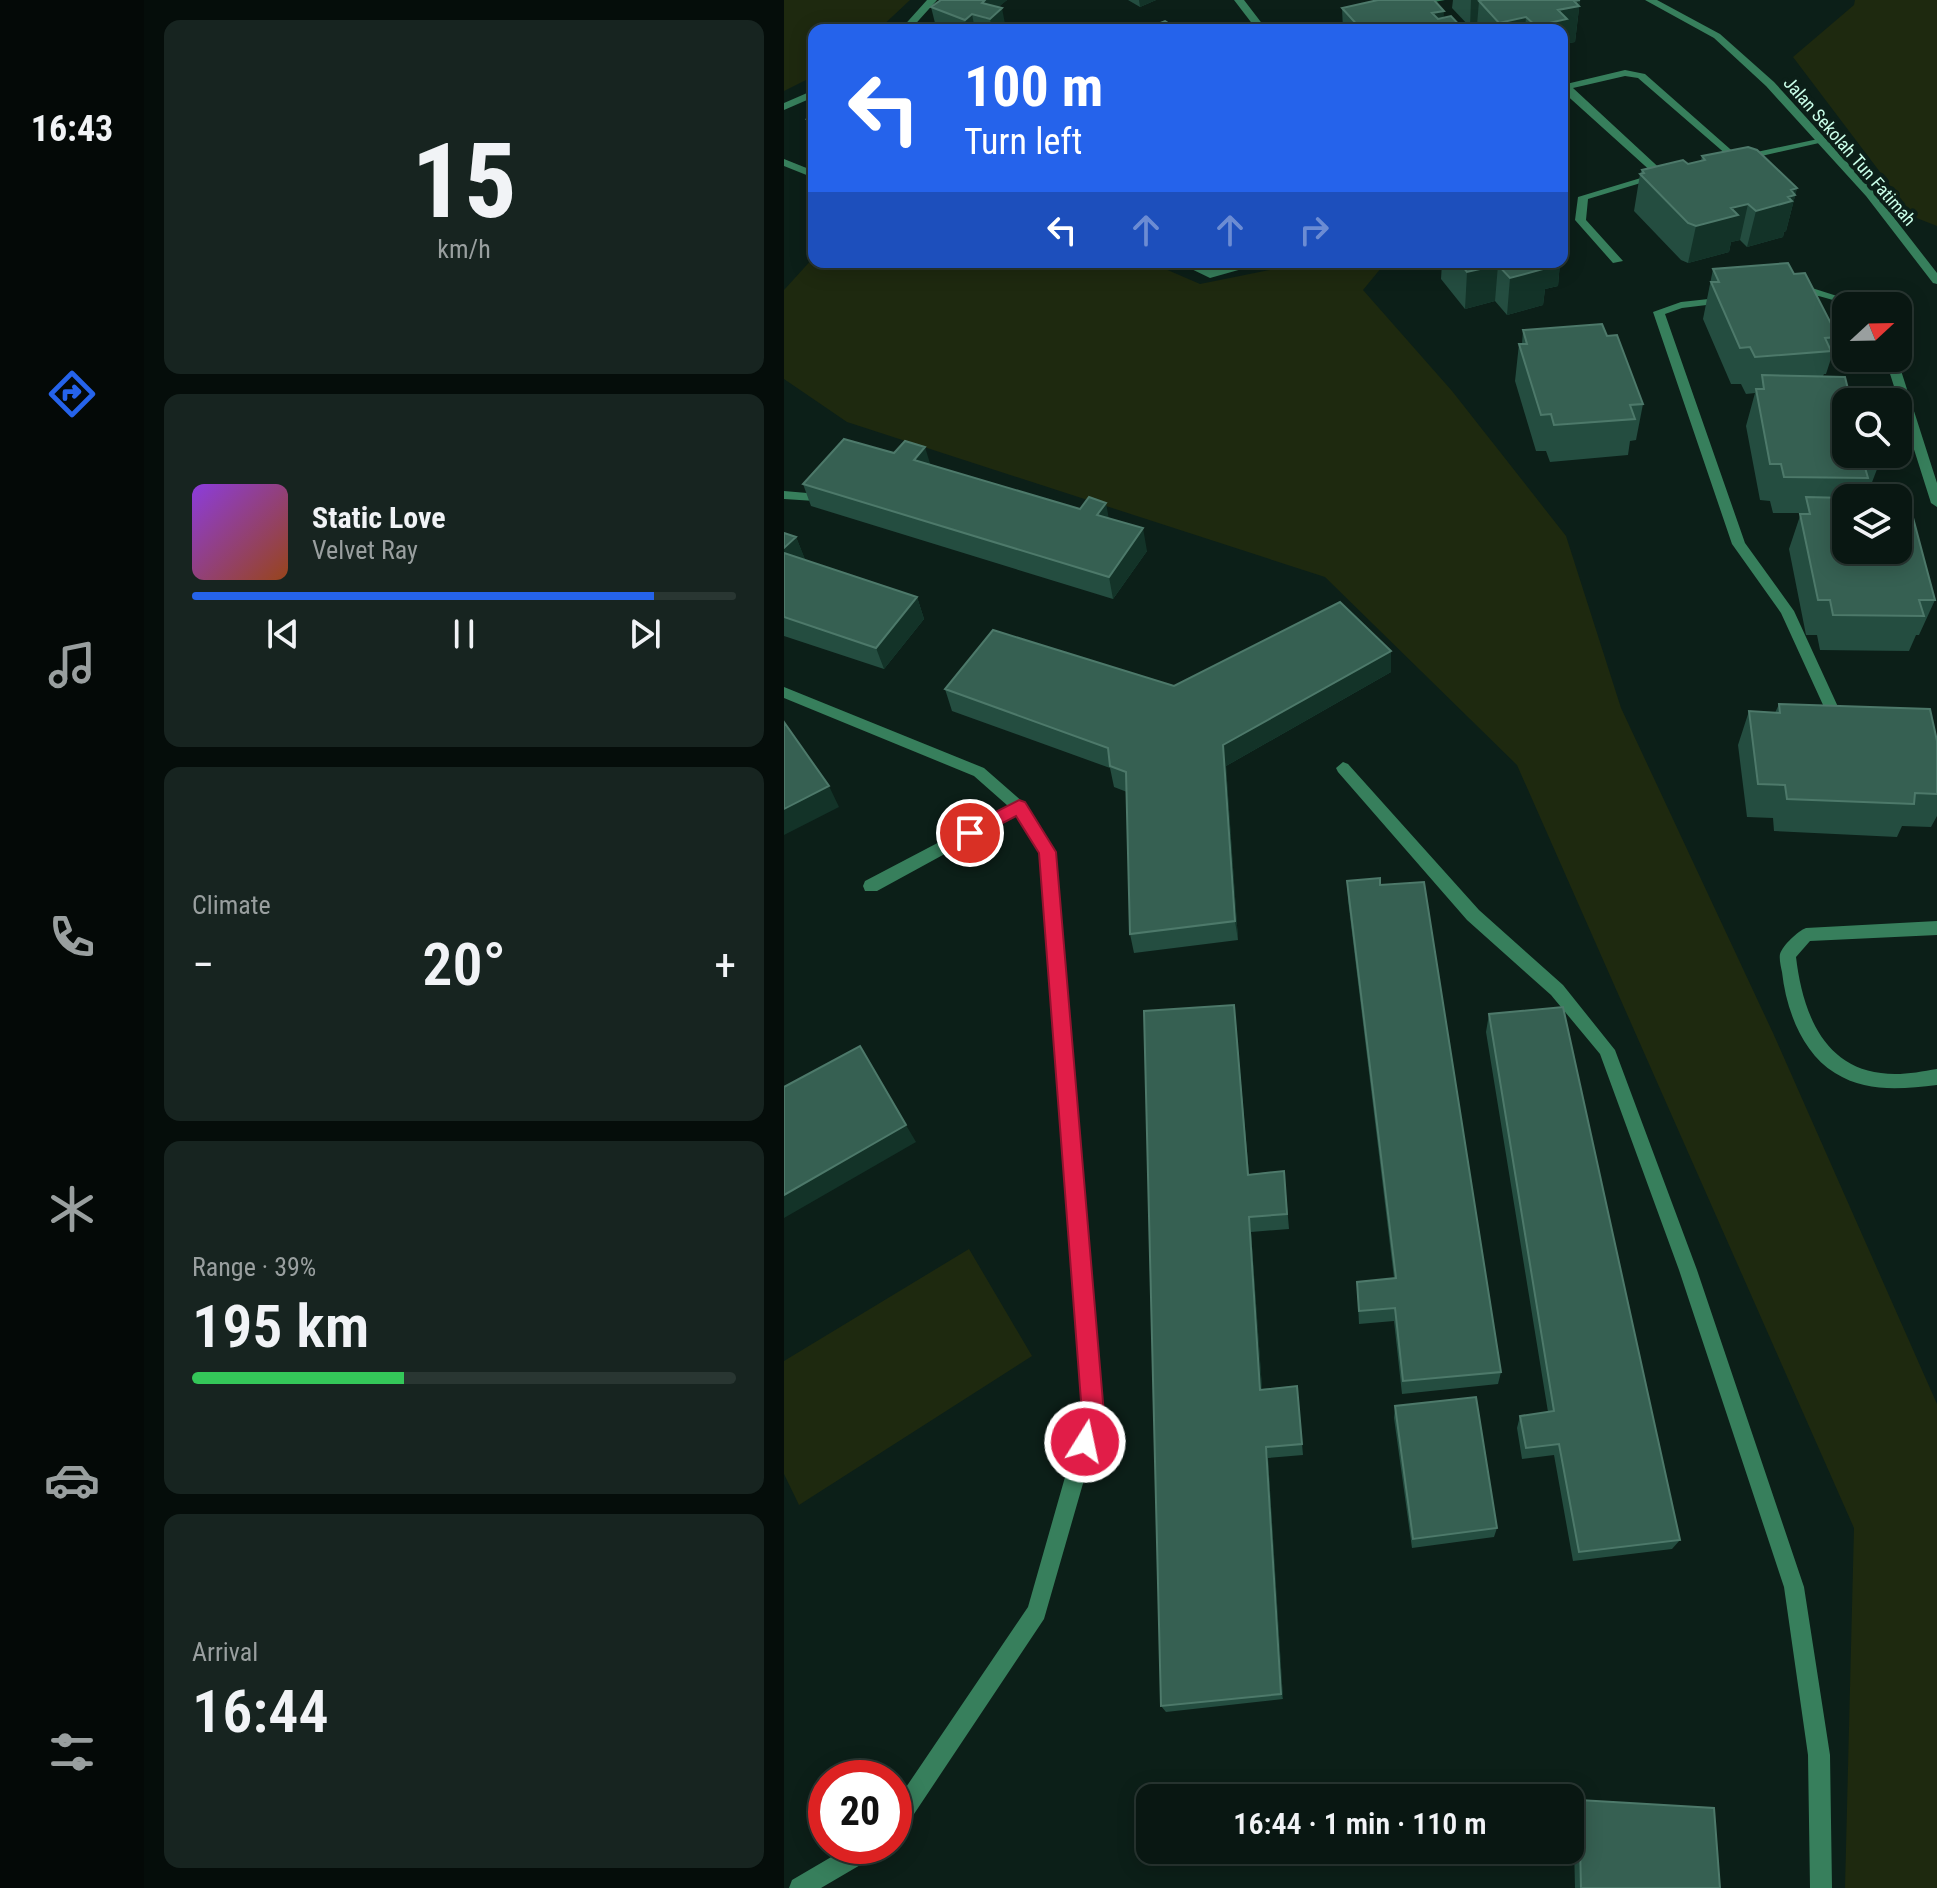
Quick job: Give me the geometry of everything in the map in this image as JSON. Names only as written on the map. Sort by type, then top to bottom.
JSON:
[{"type":"street","points":[[910,24],[932,0]]},
{"type":"street","points":[[1239,0],[1257,24]]},
{"type":"street","points":[[1394,0],[1406,4],[1440,0]]},
{"type":"street","name":"Jalan Sekolah Tun Fatimah","points":[[1650,0],[1717,36],[1770,84],[1870,194],[1937,281]]},
{"type":"street","points":[[1568,87],[1625,73],[1641,76],[1735,159]]},
{"type":"street","points":[[1568,92],[1662,175]]},
{"type":"street","points":[[784,107],[808,96]]},
{"type":"street","points":[[1720,162],[1823,141]]},
{"type":"street","points":[[784,162],[808,172]]},
{"type":"street","points":[[1617,261],[1580,220],[1583,197],[1677,172]]},
{"type":"street","points":[[1195,268],[1210,275],[1237,268]]},
{"type":"street","points":[[1783,294],[1812,291],[1832,298]]},
{"type":"street","points":[[1739,299],[1681,305],[1659,312],[1739,544],[1787,611],[1834,714],[1863,715]]},
{"type":"street","points":[[1895,372],[1937,503]]},
{"type":"street","points":[[784,495],[810,498],[839,468]]},
{"type":"street","points":[[784,692],[979,772],[1019,807],[1048,852],[1093,1414],[1037,1612],[912,1797]]},
{"type":"street","points":[[1343,768],[1473,915],[1557,990],[1607,1050],[1688,1270],[1794,1587],[1819,1755],[1821,1888]]},
{"type":"street","points":[[871,886],[1019,807]]},
{"type":"street","points":[[1937,928],[1806,935],[1788,955],[1796,1011],[1821,1053],[1854,1076],[1882,1081],[1937,1077]]},
{"type":"street","points":[[800,1888],[841,1864]]},
{"type":"green space","points":[[784,0],[910,0],[884,24],[808,24],[808,79],[784,91]]},
{"type":"green space","points":[[1855,0],[1937,0],[1937,226],[1914,217],[1793,57],[1854,5]]},
{"type":"green space","points":[[808,264],[808,268],[1163,268],[1200,284],[1280,268],[1381,268],[1363,290],[1452,391],[1566,536],[1621,708],[1773,1033],[1937,1404],[1937,1888],[1845,1888],[1854,1528],[1517,765],[1325,577],[847,422],[784,379],[784,290]]},
{"type":"green space","points":[[969,1249],[1032,1356],[799,1505],[784,1474],[784,1361]]},
{"type":"building","points":[[941,0],[985,0],[982,3],[1002,8],[990,19],[972,14],[965,20],[931,7]]},
{"type":"building","points":[[1378,0],[1434,0],[1444,11],[1432,13],[1438,19],[1451,16],[1458,24],[1356,24],[1342,8]]},
{"type":"building","points":[[1580,0],[1574,1],[1579,6],[1558,10],[1567,19],[1545,24],[1534,24],[1526,17],[1499,23],[1479,1]]},
{"type":"building","points":[[1748,147],[1757,150],[1797,188],[1791,190],[1795,195],[1788,197],[1792,201],[1756,211],[1748,204],[1731,208],[1738,215],[1696,226],[1688,223],[1640,174],[1644,173],[1642,170],[1683,160],[1688,164],[1705,160],[1702,156]]},
{"type":"building","points":[[1788,263],[1794,274],[1805,273],[1832,325],[1832,337],[1825,338],[1831,351],[1755,357],[1750,347],[1740,348],[1711,282],[1719,282],[1713,269]]},
{"type":"building","points":[[1464,268],[1485,268],[1467,272]]},
{"type":"building","points":[[1501,268],[1547,268],[1510,278]]},
{"type":"building","points":[[1602,324],[1607,336],[1617,335],[1643,404],[1630,405],[1635,419],[1554,425],[1551,414],[1541,415],[1519,344],[1527,344],[1523,330]]},
{"type":"building","points":[[1762,375],[1845,377],[1848,388],[1832,388],[1832,468],[1865,468],[1868,478],[1784,477],[1781,464],[1770,464],[1756,389],[1764,389]]},
{"type":"building","points":[[844,439],[894,453],[905,441],[925,447],[914,460],[1080,509],[1089,497],[1106,503],[1097,515],[1143,528],[1109,577],[803,484]]},
{"type":"building","points":[[1806,497],[1832,498],[1832,564],[1912,564],[1912,514],[1935,600],[1919,600],[1924,616],[1833,615],[1830,600],[1818,600],[1800,514],[1810,514]]},
{"type":"building","points":[[784,533],[796,537],[784,548]]},
{"type":"building","points":[[784,553],[917,597],[876,648],[784,617]]},
{"type":"building","points":[[1340,602],[1391,651],[1223,745],[1235,921],[1130,934],[1126,772],[1110,766],[1108,748],[945,689],[993,630],[1174,686]]},
{"type":"building","points":[[1779,704],[1930,709],[1937,741],[1937,794],[1915,793],[1914,804],[1787,799],[1785,785],[1758,784],[1749,711],[1780,713]]},
{"type":"building","points":[[784,722],[829,786],[784,809]]},
{"type":"building","points":[[1380,878],[1380,885],[1424,882],[1501,1372],[1403,1381],[1395,1308],[1359,1311],[1357,1282],[1396,1278],[1347,881]]},
{"type":"building","points":[[1234,1005],[1248,1175],[1284,1171],[1287,1214],[1249,1217],[1260,1390],[1297,1386],[1302,1444],[1266,1447],[1281,1694],[1161,1706],[1144,1011]]},
{"type":"building","points":[[1563,1007],[1680,1540],[1579,1552],[1559,1444],[1526,1448],[1520,1416],[1554,1411],[1489,1014]]},
{"type":"building","points":[[860,1046],[906,1125],[784,1195],[784,1087]]},
{"type":"building","points":[[1476,1397],[1497,1528],[1413,1539],[1395,1406]]},
{"type":"building","points":[[1584,1800],[1714,1808],[1720,1888],[1581,1888]]},
{"type":"route","points":[[970,833],[1019,807],[1048,852],[1093,1414],[1085,1442]]}]
